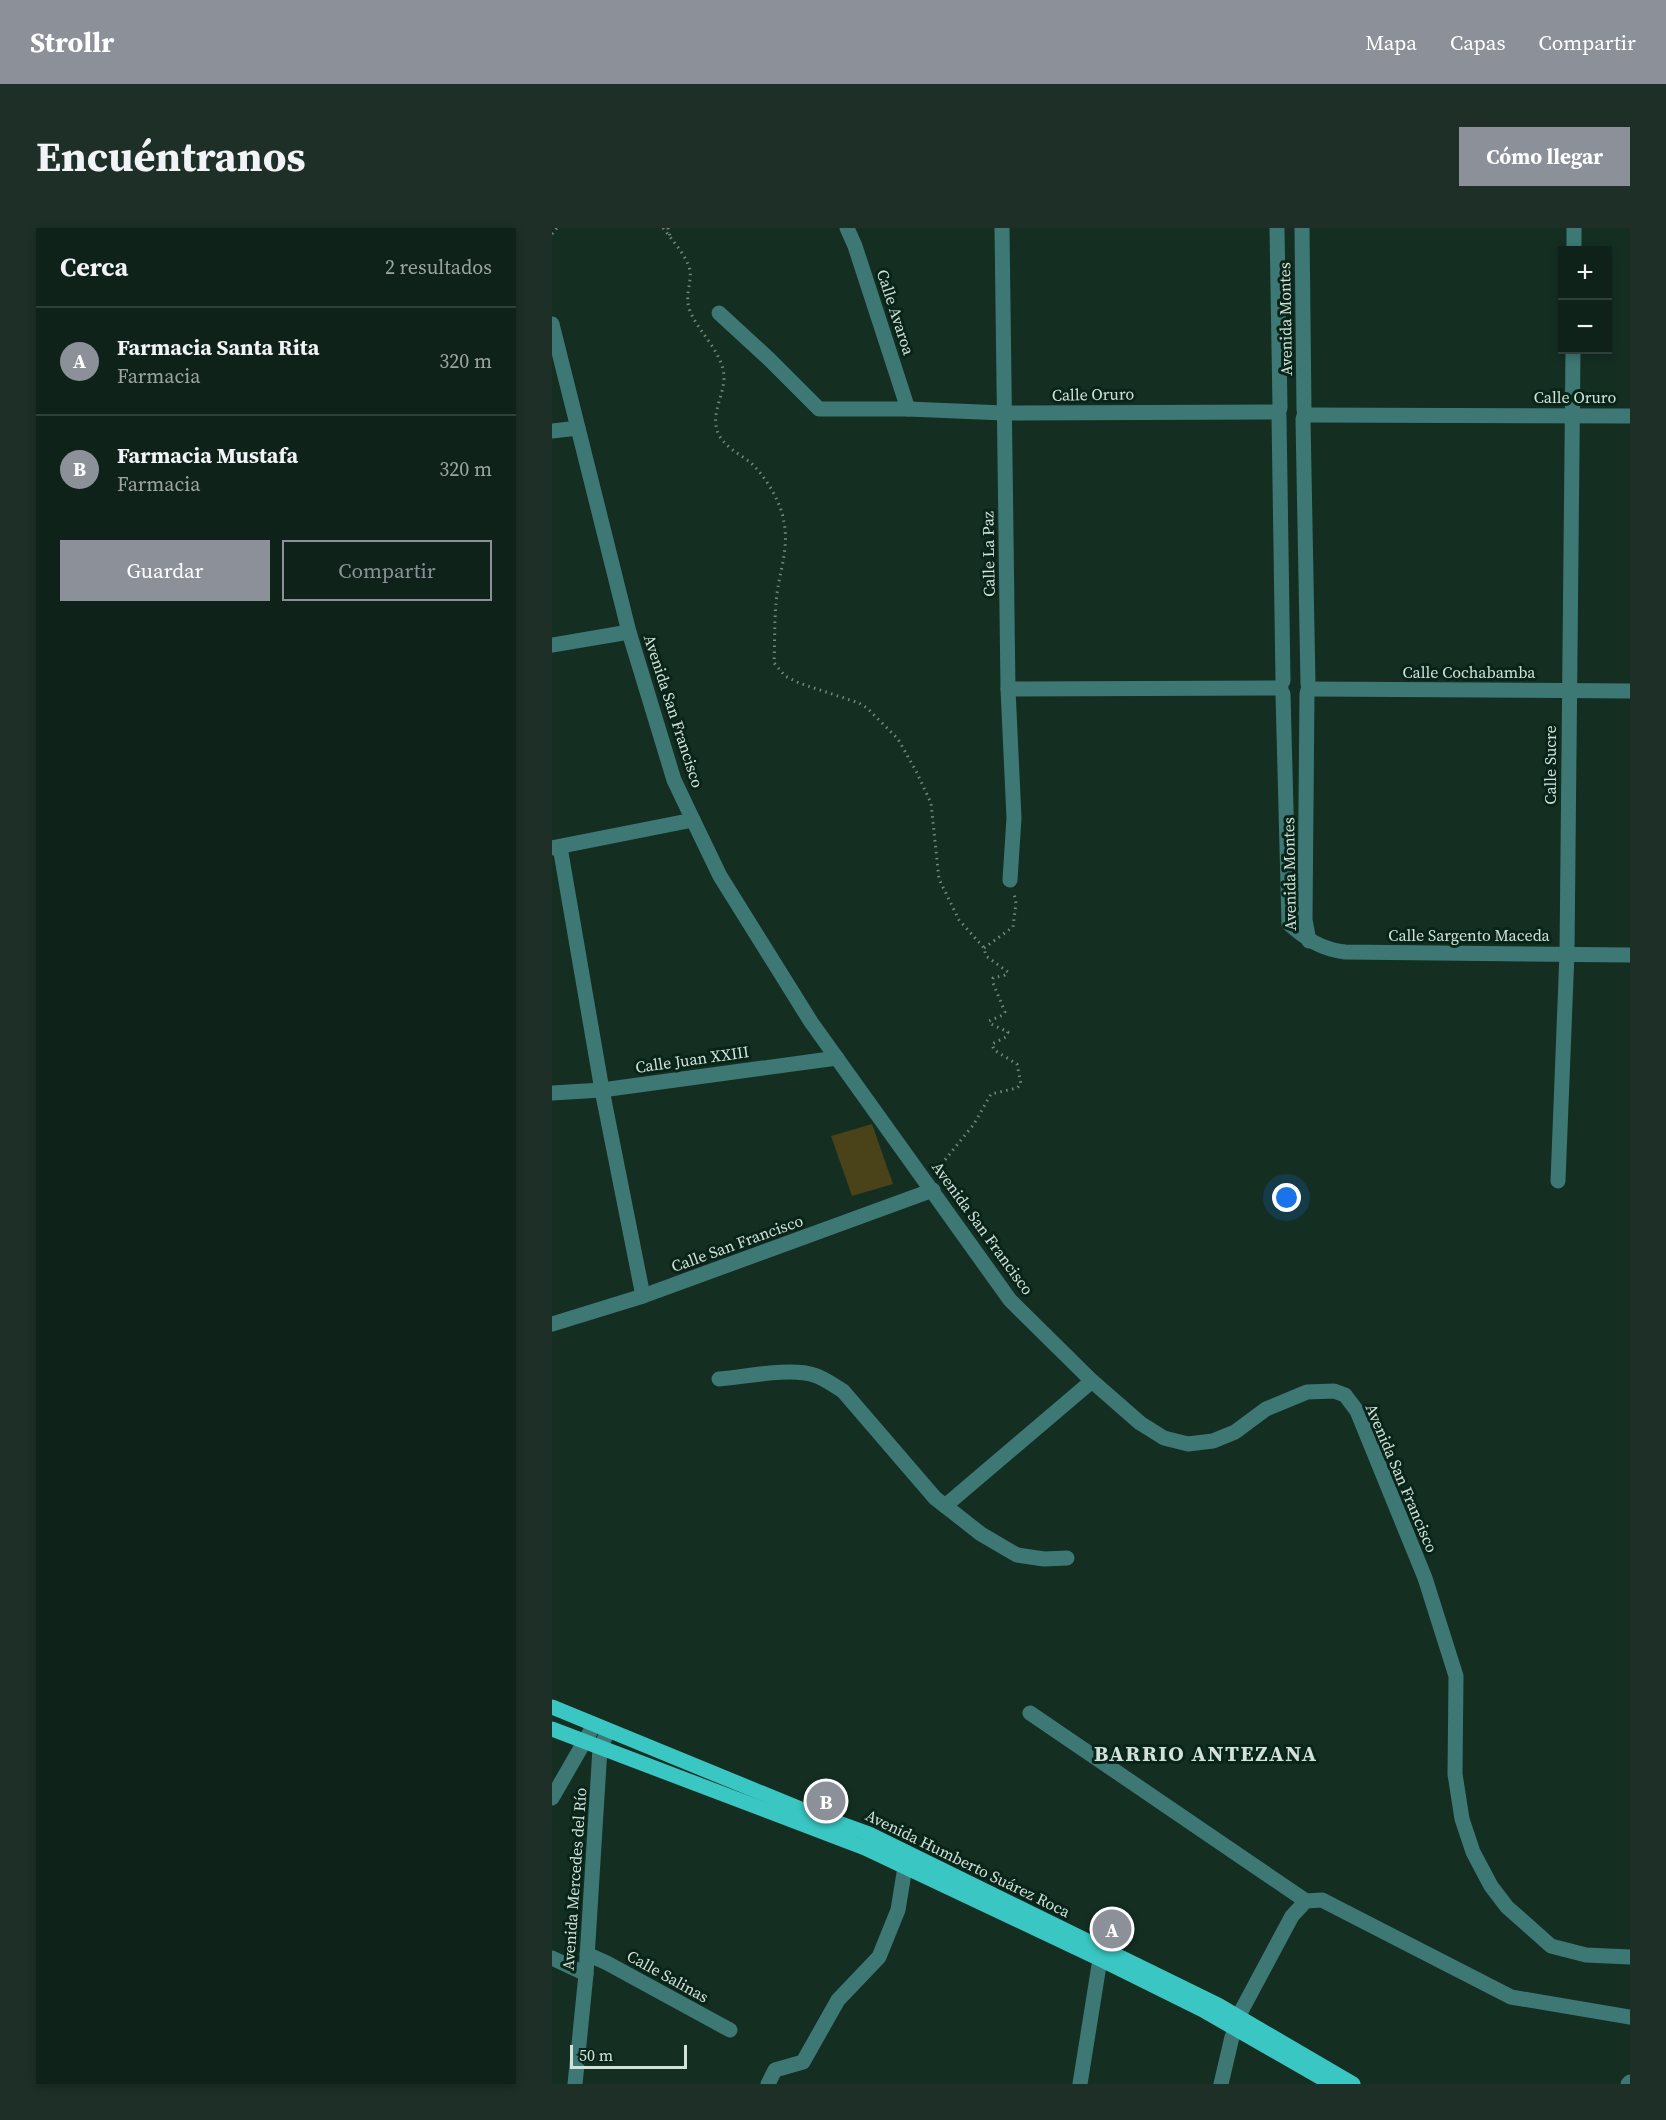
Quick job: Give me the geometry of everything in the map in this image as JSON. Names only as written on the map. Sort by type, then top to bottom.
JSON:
[{"type":"main road","name":"Avenida Humberto Suárez Roca","points":[[552,1707],[803,1810],[869,1834],[1218,2005],[1235,2028],[1353,2084]]},
{"type":"main road","name":"Avenida Humberto Suárez Roca","points":[[552,1729],[865,1848],[1203,2010],[1332,2084]]},
{"type":"street","name":"Calle Avaroa","points":[[847,228],[855,246],[908,409]]},
{"type":"street","name":"Calle La Paz","points":[[1002,228],[1008,689],[1014,818],[1010,880]]},
{"type":"street","name":"Avenida Montes","points":[[1277,228],[1282,688],[1289,924],[1309,941]]},
{"type":"street","name":"Avenida Montes","points":[[1302,228],[1308,689],[1305,921],[1309,941]]},
{"type":"street","points":[[1574,228],[1574,246]]},
{"type":"street","name":"Calle Oruro","points":[[719,313],[819,409],[908,409],[1004,414],[1279,412]]},
{"type":"street","name":"Avenida San Francisco","points":[[552,324],[629,633],[674,780],[720,876],[811,1022],[1010,1300],[1092,1381],[1140,1423],[1164,1438],[1188,1444],[1213,1441],[1235,1432],[1266,1409],[1307,1392],[1334,1391],[1345,1395],[1357,1411],[1425,1578],[1456,1676],[1455,1774],[1462,1819],[1473,1852],[1491,1886],[1507,1907],[1551,1946],[1586,1955],[1630,1957]]},
{"type":"street","name":"Calle Sucre","points":[[1558,1181],[1566,953],[1573,354]]},
{"type":"street","points":[[1295,401],[1304,414],[1298,425],[1290,427],[1282,423],[1279,412],[1286,402],[1295,401]]},
{"type":"street","name":"Calle Oruro","points":[[1304,414],[1630,416]]},
{"type":"street","points":[[552,431],[578,428]]},
{"type":"street","points":[[552,645],[629,633]]},
{"type":"street","points":[[1008,689],[1282,688],[1294,675],[1302,677],[1308,689],[1297,701],[1289,700],[1282,688]]},
{"type":"street","name":"Calle Cochabamba","points":[[1308,689],[1630,691]]},
{"type":"street","points":[[643,1296],[556,848],[693,820]]},
{"type":"street","name":"Calle Sargento Maceda","points":[[1309,941],[1331,951],[1345,952],[1630,955]]},
{"type":"street","name":"Calle Juan XXIII","points":[[552,1093],[602,1090],[837,1058]]},
{"type":"street","name":"Calle San Francisco","points":[[552,1324],[643,1296],[930,1186]]},
{"type":"street","points":[[719,1379],[797,1372],[813,1374],[824,1379],[843,1391],[914,1474],[945,1506],[981,1534],[1017,1555],[1044,1559],[1067,1558]]},
{"type":"street","points":[[945,1506],[1092,1381]]},
{"type":"street","points":[[1030,1713],[1306,1901],[1322,1900],[1511,1997],[1630,2017]]},
{"type":"street","points":[[552,1798],[585,1743],[601,1728]]},
{"type":"street","points":[[600,1748],[601,1728]]},
{"type":"street","name":"Avenida Mercedes del Río","points":[[575,2084],[586,1974],[600,1748]]},
{"type":"street","points":[[768,2084],[775,2070],[803,2062],[838,2000],[879,1957],[898,1910],[905,1867]]},
{"type":"street","points":[[1221,2084],[1235,2028],[1292,1916],[1306,1901]]},
{"type":"street","name":"Calle Salinas","points":[[587,1954],[730,2031]]},
{"type":"street","points":[[552,1958],[586,1974]]},
{"type":"street","points":[[1080,2084],[1100,1959]]},
{"type":"path","points":[[552,234],[557,228]]},
{"type":"path","points":[[663,228],[680,250],[690,272],[687,287],[689,309],[718,354],[724,375],[722,395],[715,416],[718,433],[727,445],[753,465],[766,481],[784,520],[786,545],[777,596],[774,663],[785,676],[799,683],[859,703],[898,739],[931,802],[939,879],[944,892],[959,920],[984,948],[986,956],[1008,972],[993,978],[1005,1012],[989,1021],[1008,1032],[1006,1036],[992,1044],[994,1050],[1017,1064],[1021,1084],[1017,1088],[991,1094],[974,1124],[930,1186]]},
{"type":"path","points":[[668,228],[670,238]]},
{"type":"path","points":[[984,948],[1013,927],[1016,903],[1010,880]]},
{"type":"shaded area","points":[[872,1124],[893,1184],[852,1196],[831,1136]]},
{"type":"place","name":"Farmacia Mustafa","points":[[826,1801]]},
{"type":"place","name":"Farmacia Santa Rita","points":[[1112,1929]]},
{"type":"district","name":"BARRIO ANTEZANA","points":[[1206,1753]]}]
